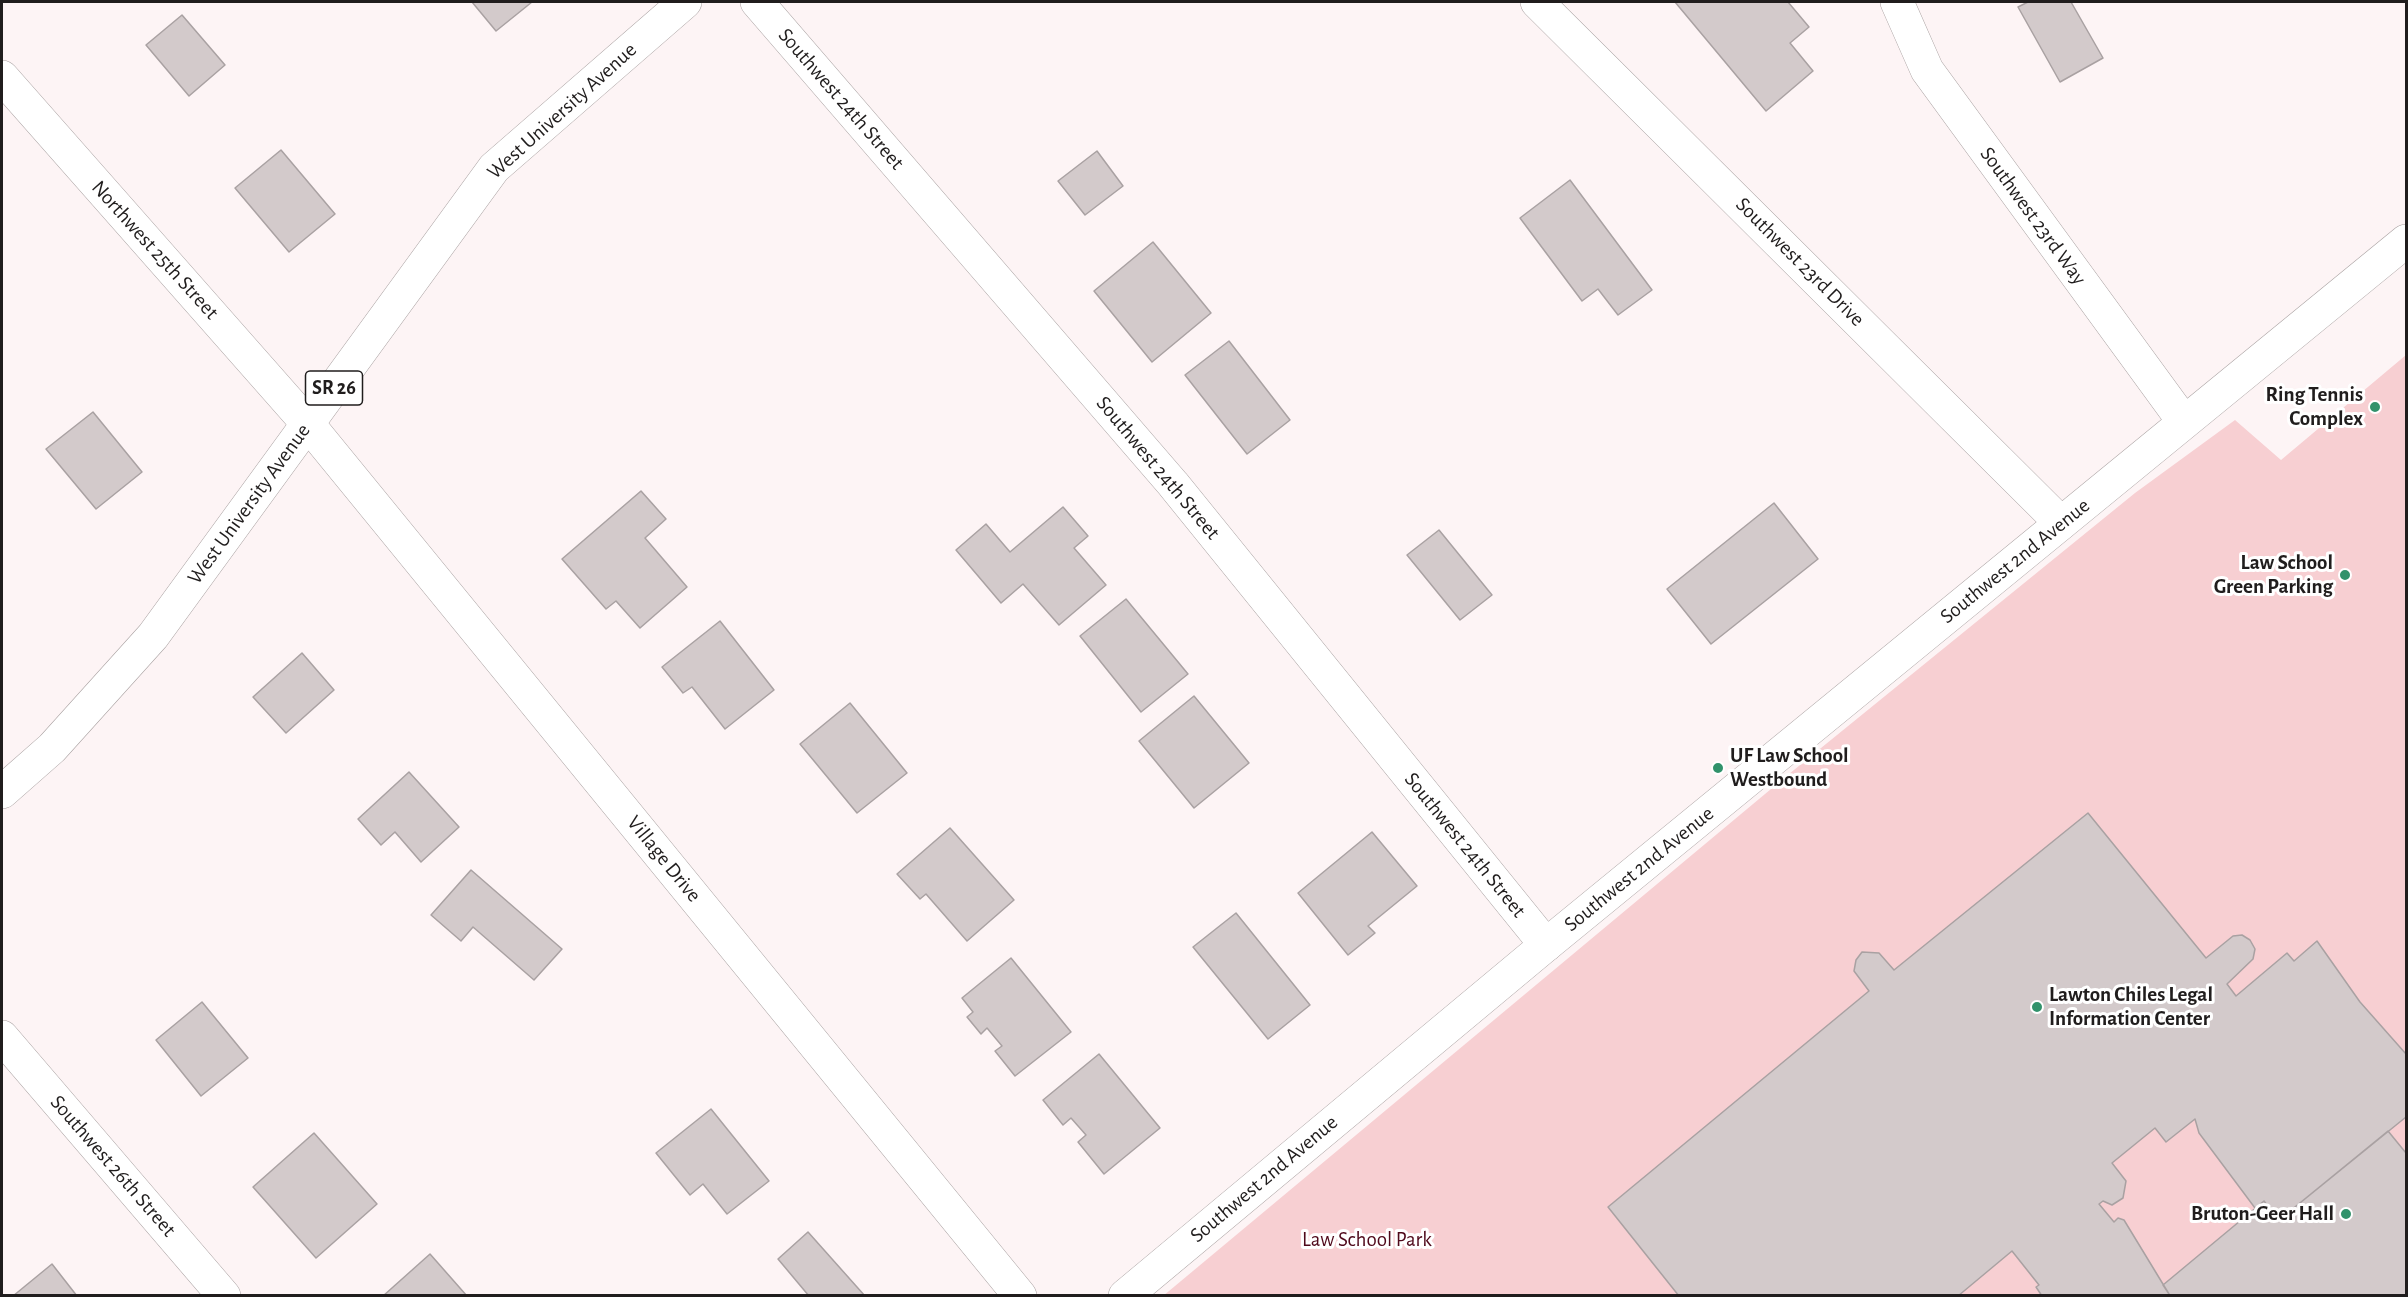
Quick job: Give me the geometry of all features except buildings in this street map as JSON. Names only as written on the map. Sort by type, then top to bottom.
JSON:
[{"type":"street","name":"West University Avenue","points":[[2,792],[52,748],[153,636],[494,168],[685,2]]},
{"type":"street","name":"Southwest 23rd Drive","points":[[1537,2],[2061,523]]},
{"type":"street","name":"Southwest 23rd Way","points":[[1897,2],[1928,70],[2184,423]]},
{"type":"street","name":"Southwest 24th Street","points":[[766,11],[1173,484],[1546,945]]},
{"type":"street","name":"Northwest 25th Street","points":[[2,77],[308,424]]},
{"type":"street","name":"Southwest 2nd Avenue","points":[[1125,1296],[1546,945],[2406,242]]},
{"type":"street","name":"Village Drive","points":[[308,424],[1020,1296]]},
{"type":"street","name":"Southwest 26th Street","points":[[2,1037],[224,1296]]},
{"type":"green space","name":"Law School Park","points":[[2406,355],[2406,1295],[1163,1296],[1789,774],[2135,493],[2235,420],[2281,460]]},
{"type":"place","name":"Ring Tennis Complex","points":[[2375,407]]},
{"type":"place","name":"Law School Green Parking","points":[[2345,575]]},
{"type":"place","name":"UF Law School Westbound","points":[[1718,768]]},
{"type":"place","name":"Lawton Chiles Legal Information Center","points":[[2037,1007]]},
{"type":"place","name":"Bruton-Geer Hall","points":[[2346,1214]]}]
